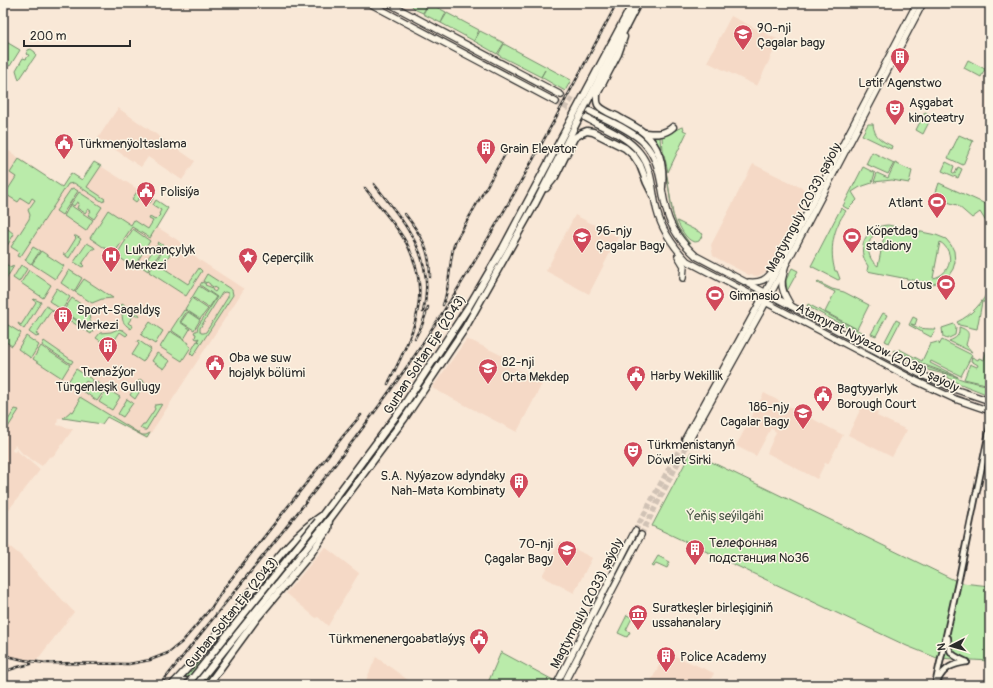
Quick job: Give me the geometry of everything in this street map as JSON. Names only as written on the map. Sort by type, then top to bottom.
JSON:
[{"type":"highway","name":"Gurban Soltan Eje (2043)","points":[[187,685],[324,514],[402,408],[469,306],[503,248],[633,3]]},
{"type":"highway","name":"Gurban Soltan Eje (2043)","points":[[196,685],[329,520],[404,419],[465,328],[536,202],[638,3]]},
{"type":"highway","points":[[630,18],[618,54],[597,94],[597,101],[601,108],[645,133],[656,149],[662,163],[662,187]]},
{"type":"highway","points":[[645,133],[661,134],[669,131],[673,127]]},
{"type":"highway","points":[[536,202],[555,177],[574,138],[580,133],[587,131],[593,132],[629,152],[640,165],[646,183],[654,197]]},
{"type":"highway","points":[[172,685],[200,654],[272,565],[310,523],[324,514]]},
{"type":"highway","points":[[210,684],[258,618],[312,552],[328,529],[329,520]]},
{"type":"highway","points":[[172,685],[183,681],[189,682],[193,685]]},
{"type":"main road","points":[[368,3],[556,102]]},
{"type":"main road","points":[[388,3],[561,95]]},
{"type":"main road","name":"Magtymguly (2033) şaýoly","points":[[687,440],[764,300],[917,3]]},
{"type":"main road","name":"Magtymguly (2033) şaýoly","points":[[783,263],[923,3]]},
{"type":"main road","name":"Atamyrat Nyýazow (2038) şaýoly","points":[[590,111],[634,135],[644,143],[655,160],[669,220],[675,233],[696,256],[920,374],[957,390],[990,401]]},
{"type":"main road","name":"Atamyrat Nyýazow (2038) şaýoly","points":[[586,118],[628,141],[641,154],[648,165],[660,221],[667,237],[684,258],[691,264],[764,300],[916,382],[955,399],[990,411]]},
{"type":"main road","points":[[667,237],[669,244],[683,261],[685,272],[683,278]]},
{"type":"main road","points":[[741,280],[755,282],[765,280],[783,263]]},
{"type":"main road","points":[[783,263],[785,272],[782,280],[782,286],[785,295],[792,306]]},
{"type":"main road","name":"Magtymguly (2033) şaýoly","points":[[556,685],[635,531]]},
{"type":"main road","name":"Magtymguly (2033) şaýoly","points":[[563,685],[641,535]]},
{"type":"street","points":[[936,685],[990,427]]},
{"type":"street","points":[[936,685],[940,676],[948,667],[967,662],[951,654],[948,646],[948,628]]},
{"type":"shaded area","name":"90-nji Çagalar bagy","points":[[731,16],[779,40],[757,86],[707,62]]},
{"type":"shaded area","points":[[118,108],[195,161],[182,180],[148,157],[141,167],[98,138]]},
{"type":"shaded area","points":[[3,147],[62,187],[70,173],[82,180],[94,162],[168,208],[157,227],[179,241],[201,261],[244,289],[147,439],[107,417],[102,424],[69,418],[58,418],[57,425],[73,429],[57,452],[53,456],[49,457],[42,466],[23,454],[15,445],[12,451],[15,452],[16,450],[40,470],[3,517]]},
{"type":"shaded area","points":[[753,164],[806,190],[808,193],[808,197],[769,270],[758,276],[749,275],[713,256],[711,245]]},
{"type":"shaded area","name":"96-njy Çagalar Bagy","points":[[575,215],[618,237],[589,294],[546,271]]},
{"type":"shaded area","name":"82-nji Orta Mekdep","points":[[466,340],[472,341],[511,360],[509,365],[543,382],[517,432],[432,388]]},
{"type":"shaded area","name":"186-njy Cagalar Bagy","points":[[764,393],[843,435],[828,464],[825,463],[817,479],[767,453],[776,432],[771,428],[756,456],[736,446]]},
{"type":"shaded area","points":[[862,406],[878,413],[877,416],[907,430],[892,457],[848,435]]},
{"type":"shaded area","points":[[3,541],[20,555],[74,612],[37,660],[15,658],[3,654]]},
{"type":"shaded area","name":"70-nji Çagalar Bagy","points":[[560,541],[592,558],[574,593],[542,576]]},
{"type":"shaded area","points":[[325,547],[359,573],[328,626],[286,593]]},
{"type":"shaded area","points":[[666,652],[714,673],[708,685],[649,685]]},
{"type":"shaded area","points":[[376,657],[415,685],[364,685]]},
{"type":"green space","points":[[409,3],[428,3],[423,13],[416,10]]},
{"type":"green space","points":[[429,3],[446,12],[441,23],[423,14]]},
{"type":"green space","points":[[447,13],[479,30],[474,41],[441,23]]},
{"type":"green space","points":[[480,31],[504,43],[497,54],[474,41]]},
{"type":"green space","points":[[3,40],[20,50],[10,66],[3,63]]},
{"type":"green space","points":[[504,44],[571,80],[565,91],[498,55]]},
{"type":"green space","points":[[31,49],[36,55],[19,80],[16,70],[23,58],[26,59],[29,55],[26,54],[28,50]]},
{"type":"green space","points":[[968,60],[985,69],[981,77],[964,68]]},
{"type":"green space","points":[[925,112],[932,116],[923,134],[916,130]]},
{"type":"green space","points":[[868,124],[873,124],[877,135],[892,146],[891,149],[862,135]]},
{"type":"green space","points":[[682,127],[684,128],[683,130],[687,132],[668,172],[663,150],[662,136]]},
{"type":"green space","points":[[959,135],[973,141],[963,165],[948,158]]},
{"type":"green space","points":[[651,136],[660,137],[661,150],[666,172],[663,161]]},
{"type":"green space","points":[[872,152],[894,163],[888,174],[866,164]]},
{"type":"green space","points":[[19,159],[62,187],[71,173],[82,180],[94,162],[101,166],[87,187],[105,199],[103,202],[74,183],[68,184],[19,257],[17,256],[19,252],[11,247],[29,219],[30,215],[28,210],[35,200],[32,198],[29,203],[21,198],[18,202],[5,194],[16,177],[10,173]]},
{"type":"green space","points":[[946,162],[954,166],[952,172],[955,174],[958,167],[962,169],[958,178],[942,171]]},
{"type":"green space","points":[[895,163],[912,171],[909,183],[892,180],[874,182],[877,173],[888,178]]},
{"type":"green space","points":[[863,167],[875,173],[872,183],[860,187],[852,192],[857,200],[848,209],[843,206]]},
{"type":"green space","points":[[939,183],[990,206],[990,228],[980,212],[972,218],[957,205],[934,198]]},
{"type":"green space","points":[[73,188],[78,191],[62,215],[56,211]]},
{"type":"green space","points":[[139,189],[153,198],[150,203],[140,197],[136,202],[132,199]]},
{"type":"green space","points":[[79,192],[102,207],[94,219],[88,215],[91,211],[88,209],[85,213],[77,208],[79,203],[77,202],[74,206],[71,204]]},
{"type":"green space","points":[[156,200],[168,208],[150,238],[132,227],[115,252],[111,249],[109,251],[90,238],[108,210],[131,225],[134,220],[148,229],[153,221],[149,219],[150,217],[155,220],[160,215],[161,210],[153,205]]},
{"type":"green space","points":[[70,205],[93,220],[86,231],[64,216]]},
{"type":"green space","points":[[841,208],[846,211],[835,232],[832,247],[835,271],[837,271],[840,279],[838,280],[811,266]]},
{"type":"green space","points":[[677,221],[703,234],[699,241],[695,242],[689,239]]},
{"type":"green space","points":[[3,225],[14,234],[5,248],[3,247]]},
{"type":"green space","points":[[888,225],[936,235],[946,239],[954,251],[955,262],[953,269],[944,280],[933,284],[867,271],[868,266],[864,259],[863,245],[869,234],[880,226]],"holes":[[[885,231],[878,266],[870,257],[869,245],[870,240],[874,235]],[[940,242],[948,251],[950,257],[949,263],[944,273],[933,278]]]},
{"type":"green space","points":[[133,229],[150,241],[134,267],[120,258],[121,256],[117,254]]},
{"type":"green space","points":[[74,236],[81,239],[69,258],[63,254],[66,254],[76,238]]},
{"type":"green space","points":[[158,242],[172,251],[162,267],[188,284],[199,268],[202,271],[186,296],[149,272],[164,249],[157,244]]},
{"type":"green space","points":[[87,243],[95,249],[92,249],[82,264],[84,266],[82,267],[74,262]]},
{"type":"green space","points":[[156,246],[162,250],[148,271],[142,267]]},
{"type":"green space","points":[[33,247],[40,251],[31,264],[25,260]]},
{"type":"green space","points":[[41,251],[64,266],[55,279],[32,264]]},
{"type":"green space","points":[[4,260],[11,268],[13,265],[14,266],[3,284]]},
{"type":"green space","points":[[21,265],[27,269],[19,282],[13,278]]},
{"type":"green space","points":[[792,268],[798,271],[787,291],[786,280]]},
{"type":"green space","points":[[29,270],[51,285],[43,298],[21,283]]},
{"type":"green space","points":[[69,270],[82,278],[74,292],[61,283]]},
{"type":"green space","points":[[207,274],[232,290],[233,295],[193,356],[190,353],[197,341],[200,342],[198,340],[199,338],[195,338],[196,334],[194,333],[197,331],[198,326],[217,297],[200,285],[202,282],[213,288],[212,290],[215,292],[217,289],[203,281]],"holes":[[[222,293],[228,293],[228,297],[206,332],[201,333],[200,328]]]},
{"type":"green space","points":[[84,279],[113,298],[102,299],[92,303],[75,292]]},
{"type":"green space","points":[[818,282],[832,289],[844,292],[869,305],[857,329],[825,312],[835,292],[817,283]]},
{"type":"green space","points":[[199,286],[216,297],[209,308],[194,298],[193,299],[208,309],[200,319],[185,309]]},
{"type":"green space","points":[[57,288],[70,297],[62,310],[49,301]]},
{"type":"green space","points":[[990,288],[990,292],[988,296],[986,296],[985,302],[982,302],[977,329],[959,325],[957,322],[976,308],[984,299]]},
{"type":"green space","points":[[72,298],[88,309],[93,330],[63,311]]},
{"type":"green space","points":[[34,299],[41,302],[24,329],[18,323],[21,325],[36,302],[33,300]]},
{"type":"green space","points":[[122,304],[140,315],[139,317],[134,315],[128,323],[133,326],[131,329],[123,321],[120,307]]},
{"type":"green space","points":[[808,304],[861,332],[859,334],[807,306]]},
{"type":"green space","points":[[46,306],[54,312],[51,311],[36,334],[39,336],[36,337],[29,332]]},
{"type":"green space","points":[[184,310],[187,311],[180,322],[190,329],[184,339],[171,330]]},
{"type":"green space","points":[[63,312],[93,331],[91,334],[61,315]]},
{"type":"green space","points":[[188,312],[200,320],[194,330],[181,322]]},
{"type":"green space","points":[[883,313],[887,315],[876,336],[871,334]]},
{"type":"green space","points":[[913,317],[917,319],[915,325],[911,324],[913,326],[936,329],[931,337],[909,325]]},
{"type":"green space","points":[[896,320],[900,322],[889,343],[885,341]]},
{"type":"green space","points":[[3,322],[21,333],[12,346],[3,340]]},
{"type":"green space","points":[[150,322],[163,331],[155,344],[141,335]]},
{"type":"green space","points":[[954,324],[956,328],[955,335],[947,339],[943,337],[942,328]]},
{"type":"green space","points":[[959,327],[966,330],[968,333],[966,345],[972,352],[949,341],[957,336],[959,333]]},
{"type":"green space","points":[[118,329],[123,330],[128,334],[126,336],[120,332],[110,347],[96,338],[100,333],[111,332]]},
{"type":"green space","points":[[170,331],[189,343],[188,345],[191,347],[182,361],[160,347]]},
{"type":"green space","points":[[26,336],[39,345],[31,358],[18,349]]},
{"type":"green space","points":[[138,340],[151,349],[143,362],[132,355],[139,344],[137,342]]},
{"type":"green space","points":[[942,340],[972,355],[961,376],[931,361],[930,363],[958,377],[925,365],[898,351],[899,349],[922,361],[930,344],[937,342],[940,344]]},
{"type":"green space","points":[[44,341],[73,361],[71,364],[42,345]]},
{"type":"green space","points":[[41,346],[70,365],[62,378],[33,359]]},
{"type":"green space","points":[[987,349],[990,350],[990,385],[964,379],[970,364],[977,367],[978,365],[971,361],[972,357],[978,360],[979,358],[984,360]]},
{"type":"green space","points":[[894,350],[924,366],[964,380],[990,386],[990,393],[986,394],[953,381],[944,374],[928,370],[893,352]]},
{"type":"green space","points":[[157,353],[170,361],[164,369],[152,361]]},
{"type":"green space","points":[[76,369],[93,380],[91,384],[86,381],[84,385],[88,387],[85,393],[68,382]]},
{"type":"green space","points":[[140,379],[145,383],[135,399],[130,395]]},
{"type":"green space","points":[[95,381],[106,388],[97,401],[86,393]]},
{"type":"green space","points":[[107,389],[120,397],[112,410],[99,402]]},
{"type":"green space","points":[[80,397],[142,435],[150,433],[147,438],[107,417],[102,424],[63,418],[71,411],[73,412],[79,402],[78,400]]},
{"type":"green space","points":[[127,399],[133,403],[123,417],[118,414]]},
{"type":"green space","points":[[162,404],[146,430],[140,428],[143,424],[145,424],[155,409],[155,405]]},
{"type":"green space","points":[[15,409],[19,410],[3,435],[3,428]]},
{"type":"green space","name":"Ýeňiş seýilgähi","points":[[691,452],[952,579],[962,583],[990,586],[990,661],[937,658],[907,646],[652,526]]},
{"type":"green space","points":[[658,556],[670,562],[667,568],[656,563],[654,567],[652,566]]},
{"type":"green space","points":[[627,615],[632,618],[626,630],[630,632],[627,637],[618,633]]},
{"type":"green space","points":[[501,652],[553,680],[550,685],[487,685]]},
{"type":"green space","points":[[198,661],[214,673],[206,685],[199,685],[192,678],[183,677]]},
{"type":"tunnel","points":[[561,95],[583,107]]},
{"type":"tunnel","points":[[556,102],[579,114]]},
{"type":"tunnel","points":[[635,531],[685,439]]},
{"type":"tunnel","points":[[641,535],[689,441]]},
{"type":"railway","points":[[160,685],[353,442],[416,353],[509,203],[617,3]]},
{"type":"railway","points":[[443,305],[446,297],[451,258],[455,242],[508,149]]},
{"type":"railway","points":[[374,184],[407,228],[422,258],[426,275],[426,293],[423,312]]},
{"type":"railway","points":[[365,188],[406,242],[416,267],[419,283],[419,298],[413,328],[402,356],[388,384]]},
{"type":"railway","points":[[405,214],[424,243],[430,267],[430,277]]},
{"type":"railway","points":[[415,338],[422,325],[428,307]]},
{"type":"railway","points":[[3,655],[45,663],[129,664],[150,660],[168,653],[182,642],[212,607],[224,588],[361,415]]},
{"type":"railway","points":[[3,672],[31,664]]},
{"type":"place","name":"90-nji Çagalar bagy","points":[[743,51]]},
{"type":"place","name":"Latif Agenstwo","points":[[900,74]]},
{"type":"place","name":"Aşgabat kinoteatry","points":[[895,126]]},
{"type":"place","name":"Türkmenÿoltaslama","points":[[64,160]]},
{"type":"place","name":"Grain Elevator","points":[[486,165]]},
{"type":"place","name":"Polisiýa","points":[[146,208]]},
{"type":"place","name":"Atlant","points":[[937,219]]},
{"type":"place","name":"96-njy Çagalar Bagy","points":[[582,254]]},
{"type":"place","name":"Köpetdag stadiony","points":[[852,254]]},
{"type":"place","name":"Lukmançylyk Merkezi","points":[[111,273]]},
{"type":"place","name":"Çeperçilik","points":[[248,274]]},
{"type":"place","name":"Lotus","points":[[946,301]]},
{"type":"place","name":"Gimnasio","points":[[715,312]]},
{"type":"place","name":"Sport-Sagaldyş Merkezi","points":[[63,333]]},
{"type":"place","name":"Trenažýor Türgenleşik Gullugy","points":[[108,363]]},
{"type":"place","name":"Oba we suw hojalyk bölümi","points":[[215,381]]},
{"type":"place","name":"82-nji Orta Mekdep","points":[[488,385]]},
{"type":"place","name":"Harby Wekillik","points":[[636,392]]},
{"type":"place","name":"Bagtyyarlyk Borough Court","points":[[823,412]]},
{"type":"place","name":"186-njy Cagalar Bagy","points":[[803,430]]},
{"type":"place","name":"Türkmenistanyň Döwlet Sirki","points":[[633,468]]},
{"type":"place","name":"S.A. Nyýazow adyndaky Nah-Mata Kombinaty","points":[[519,499]]},
{"type":"place","name":"Телефонная подстанция №36","points":[[695,566]]},
{"type":"place","name":"70-nji Çagalar Bagy","points":[[567,567]]},
{"type":"place","name":"Suratkeşler birleşiginiň ussahanalary","points":[[638,631]]},
{"type":"place","name":"Türkmenenergoabatlaýyş","points":[[479,655]]},
{"type":"place","name":"Police Academy","points":[[666,673]]}]
